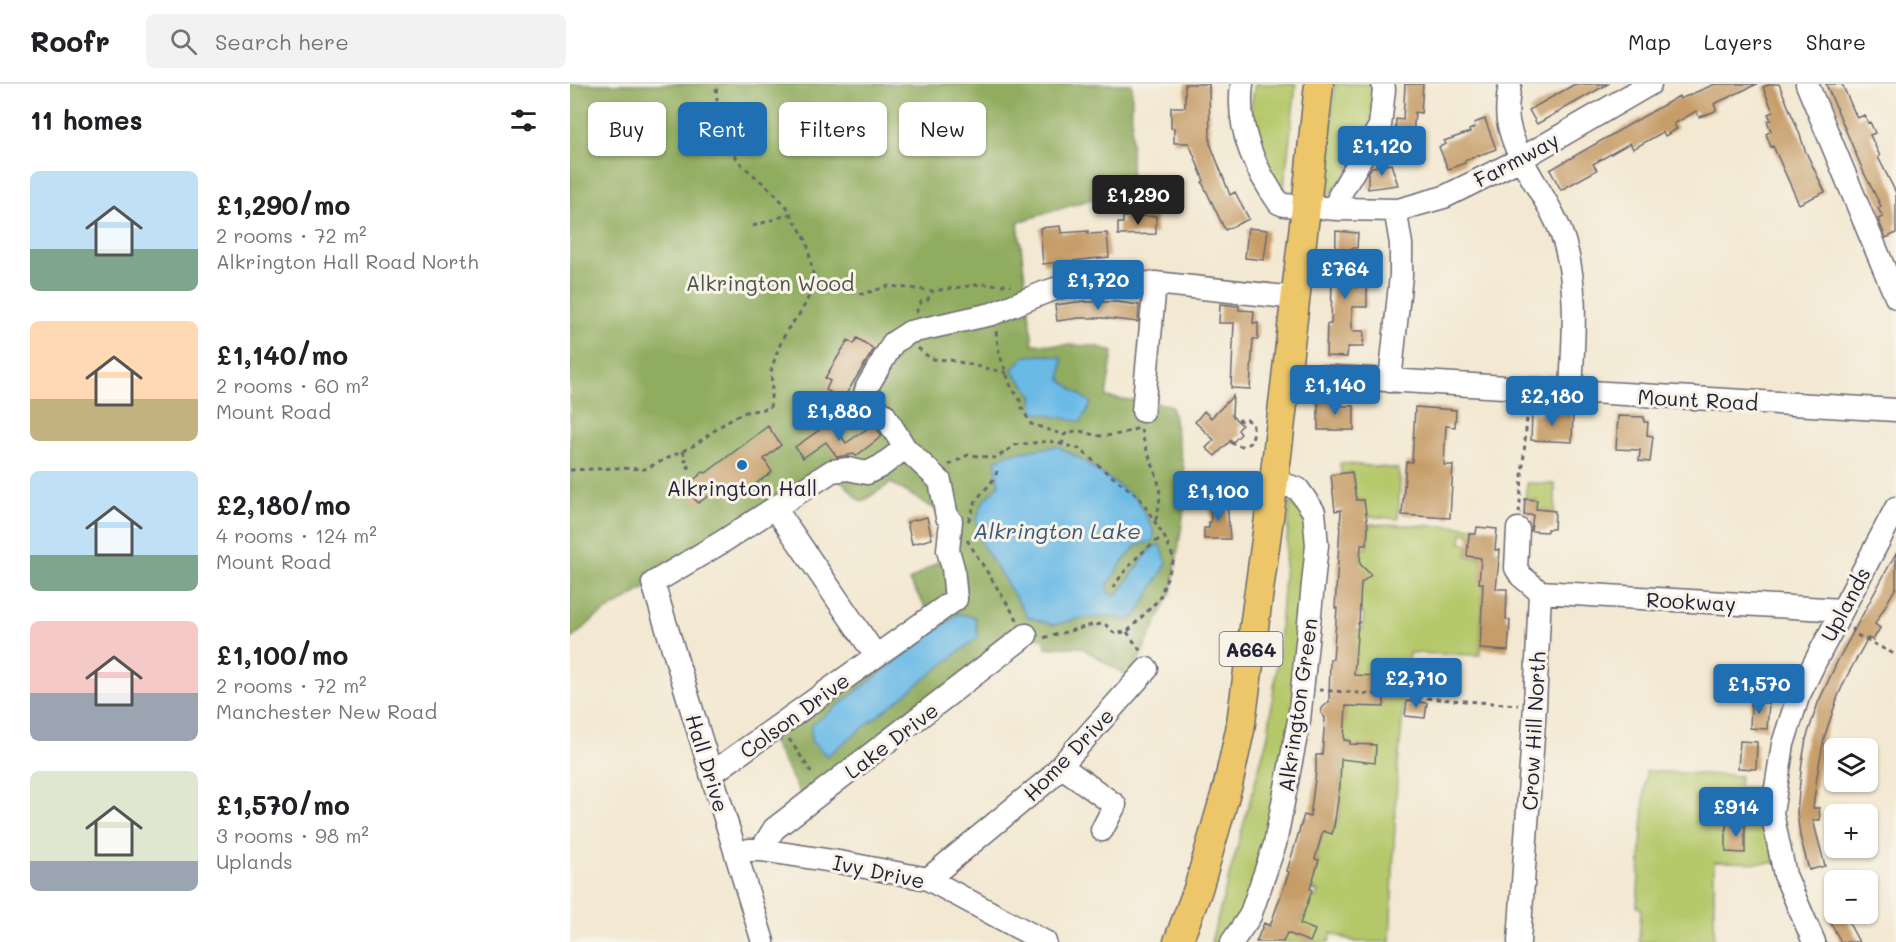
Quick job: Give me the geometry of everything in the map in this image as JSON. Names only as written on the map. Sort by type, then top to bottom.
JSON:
[{"type":"main road","points":[[1296,298],[1318,84]]},
{"type":"main road","name":"A664","points":[[1178,942],[1198,889],[1228,785],[1240,730],[1296,298]]},
{"type":"street","name":"Farmway","points":[[1242,84],[1242,127],[1246,142],[1259,171],[1279,203],[1338,209],[1398,210],[1444,197],[1521,159],[1650,84]]},
{"type":"street","points":[[1338,209],[1339,196],[1380,126],[1383,84]]},
{"type":"street","points":[[1510,84],[1508,121],[1521,159],[1551,209],[1572,269],[1574,309],[1571,392]]},
{"type":"street","points":[[1807,84],[1896,297]]},
{"type":"street","points":[[1390,381],[1401,275],[1398,210]]},
{"type":"street","points":[[1143,411],[1155,283]]},
{"type":"street","points":[[940,481],[905,448],[884,414],[863,401],[867,387],[892,343],[910,332],[992,314],[1067,285],[1155,283],[1296,298]]},
{"type":"street","name":"Mount Road","points":[[1285,374],[1896,410]]},
{"type":"street","points":[[876,656],[776,508],[832,471],[848,469],[867,472],[881,466],[905,448]]},
{"type":"street","name":"Colson Drive","points":[[711,774],[956,599],[953,568],[948,550],[957,527],[947,518],[940,481]]},
{"type":"street","name":"Alkrington Green","points":[[1232,942],[1250,916],[1275,844],[1299,720],[1311,688],[1317,545],[1314,512],[1298,489],[1274,481]]},
{"type":"street","name":"Hall Drive","points":[[763,942],[653,583],[776,508]]},
{"type":"street","name":"Uplands","points":[[1814,942],[1785,875],[1773,813],[1783,744],[1798,697],[1896,508]]},
{"type":"street","points":[[1518,529],[1516,568],[1521,576],[1540,592]]},
{"type":"street","name":"Rookway","points":[[1540,592],[1842,610]]},
{"type":"street","name":"Crow Hill North","points":[[1519,942],[1535,706],[1540,592]]},
{"type":"street","name":"Lake Drive","points":[[761,850],[774,829],[1026,635]]},
{"type":"street","name":"Home Drive","points":[[928,879],[1049,779],[1145,662]]},
{"type":"street","points":[[1061,766],[1115,805],[1102,830]]},
{"type":"street","name":"Ivy Drive","points":[[735,850],[761,850],[928,879],[1045,942]]},
{"type":"path","points":[[570,470],[645,469],[693,446],[732,418],[746,412],[770,408],[771,371],[778,349],[815,284],[807,242],[787,207],[771,189],[742,165],[719,132],[716,84]]},
{"type":"path","points":[[753,226],[790,214]]},
{"type":"path","points":[[815,284],[862,294],[890,286],[933,291],[982,284],[1014,285]]},
{"type":"path","points":[[992,314],[999,353],[1012,389],[1019,397],[1031,424],[1064,435],[1078,430],[1099,436],[1122,434],[1141,427],[1144,447],[1158,479],[1161,493],[1160,508],[1155,522]]},
{"type":"path","points":[[910,332],[919,349],[931,359],[950,360],[1007,373]]},
{"type":"path","points":[[1518,529],[1529,389]]},
{"type":"path","points":[[1230,442],[1244,446],[1252,440],[1254,432],[1252,422],[1244,419],[1238,421]]},
{"type":"path","points":[[1062,445],[1064,435]]},
{"type":"path","points":[[940,481],[947,467],[968,455],[996,458],[1015,445],[1048,441],[1080,449],[1139,497],[1164,536],[1174,559],[1159,599],[1127,632],[1114,633],[1105,624],[1092,625],[1046,639],[1026,635],[1009,603],[999,592],[957,527],[973,513],[975,502],[996,477],[997,471]]},
{"type":"path","points":[[682,451],[687,458],[684,462],[690,469]]},
{"type":"path","points":[[1113,588],[1132,561],[1143,550],[1164,536]]},
{"type":"path","points":[[1842,610],[1855,634],[1896,655]]},
{"type":"path","points":[[1127,632],[1145,662]]},
{"type":"path","points":[[1311,688],[1535,706]]},
{"type":"path","points":[[780,725],[824,790]]},
{"type":"green space","name":"Alkrington Wood","points":[[570,84],[1132,84],[1131,187],[1018,222],[1033,344],[1096,346],[1113,352],[1106,397],[1171,405],[1184,469],[1186,497],[1172,590],[1130,678],[1081,647],[1046,648],[1045,639],[1026,635],[806,804],[770,737],[930,614],[909,581],[940,560],[940,512],[891,483],[861,502],[832,471],[702,554],[595,618],[570,640]]},
{"type":"green space","points":[[1255,84],[1296,84],[1283,197],[1262,167],[1249,118]]},
{"type":"green space","points":[[1335,84],[1376,84],[1371,129],[1345,176],[1325,201]]},
{"type":"green space","points":[[1340,463],[1398,469],[1400,482],[1398,519],[1359,515],[1358,507],[1365,506],[1364,500],[1356,500],[1352,472],[1341,474]]},
{"type":"green space","points":[[1527,483],[1555,484],[1555,511],[1536,509],[1537,500],[1525,499]]},
{"type":"green space","points":[[1298,489],[1314,512],[1303,687],[1268,862],[1224,942],[1211,942],[1268,735],[1278,655],[1290,500]]},
{"type":"green space","points":[[1369,524],[1477,527],[1476,534],[1462,533],[1461,543],[1468,544],[1467,556],[1481,558],[1483,583],[1480,655],[1409,653],[1405,691],[1358,686],[1351,675],[1355,654],[1345,630],[1362,630],[1364,614],[1355,613],[1361,586],[1368,576],[1366,570],[1360,570],[1361,548],[1367,548]]},
{"type":"green space","points":[[1359,696],[1404,700],[1397,777],[1390,942],[1356,942],[1331,933],[1329,942],[1283,942],[1293,918],[1301,922],[1305,911],[1298,909],[1304,893],[1316,898],[1318,892],[1309,888],[1319,861],[1315,859],[1323,831],[1332,833],[1339,814],[1343,746],[1350,747],[1350,741],[1343,740],[1346,706]]},
{"type":"green space","points":[[1646,771],[1740,776],[1739,787],[1768,788],[1774,863],[1714,862],[1714,942],[1639,942],[1641,908],[1637,907]]},
{"type":"water","points":[[1047,355],[1062,358],[1061,380],[1091,403],[1081,422],[1034,412],[1032,394],[1012,370],[1025,356]]},
{"type":"water","name":"Alkrington Lake","points":[[1057,446],[1079,458],[1137,499],[1154,532],[1153,541],[1136,546],[1121,564],[1107,586],[1108,592],[1113,595],[1118,594],[1152,547],[1160,545],[1167,563],[1136,616],[1128,620],[1109,616],[1077,619],[1053,625],[1028,617],[981,543],[976,520],[983,502],[999,485],[995,461],[1008,454]]},
{"type":"water","points":[[958,614],[975,617],[978,637],[827,756],[811,741],[811,726]]},
{"type":"building","points":[[1185,84],[1209,84],[1210,143],[1230,195],[1235,192],[1249,219],[1225,230],[1202,182],[1204,181],[1189,143],[1174,143],[1171,107],[1185,107]]},
{"type":"building","points":[[1405,84],[1423,84],[1421,113],[1415,112],[1413,136],[1395,135],[1396,119],[1403,120]]},
{"type":"building","points":[[1575,84],[1608,84],[1537,124],[1529,110]]},
{"type":"building","points":[[1715,84],[1757,84],[1714,104],[1716,110],[1713,112],[1699,117],[1696,111],[1674,124],[1677,129],[1665,136],[1663,132],[1633,149],[1630,143],[1593,164],[1597,170],[1561,190],[1550,170],[1679,96],[1680,99]]},
{"type":"building","points":[[1779,84],[1805,150],[1825,192],[1799,204],[1766,134],[1771,131],[1767,121],[1771,120],[1768,114],[1773,112],[1763,87]]},
{"type":"building","points":[[1826,84],[1842,84],[1857,118],[1865,115],[1875,133],[1870,135],[1896,193],[1896,233],[1886,238],[1878,219],[1883,217],[1878,208],[1881,206],[1864,173]]},
{"type":"building","points":[[1485,119],[1496,149],[1448,169],[1439,147],[1446,144],[1444,141],[1470,132],[1469,130],[1475,127],[1474,123]]},
{"type":"building","points":[[1391,164],[1398,185],[1368,189],[1368,173],[1372,167]]},
{"type":"building","points":[[1156,216],[1156,234],[1118,235],[1118,223],[1123,223],[1123,217]]},
{"type":"building","points":[[1060,226],[1061,233],[1088,231],[1088,234],[1107,233],[1109,257],[1043,264],[1040,228]]},
{"type":"building","points":[[1248,228],[1268,230],[1264,260],[1245,258]]},
{"type":"building","points":[[1336,231],[1358,233],[1357,248],[1352,248],[1352,279],[1355,280],[1355,287],[1367,287],[1367,307],[1352,307],[1352,331],[1364,331],[1363,347],[1348,347],[1347,357],[1326,356],[1327,324],[1331,324],[1332,279],[1335,279]]},
{"type":"building","points":[[1085,301],[1139,305],[1138,322],[1104,318],[1057,321],[1055,305]]},
{"type":"building","points":[[1220,304],[1239,306],[1239,310],[1254,311],[1253,323],[1258,323],[1258,339],[1253,339],[1250,389],[1231,388],[1234,323],[1219,323]]},
{"type":"building","points":[[857,338],[874,349],[843,399],[826,390],[830,381],[825,378],[848,340],[854,344]]},
{"type":"building","points":[[1233,396],[1232,416],[1242,425],[1238,430],[1241,434],[1233,442],[1231,440],[1215,456],[1206,448],[1214,440],[1195,422],[1204,411],[1211,418]]},
{"type":"building","points":[[1318,399],[1339,399],[1339,406],[1354,406],[1354,430],[1318,430]]},
{"type":"building","points":[[1415,407],[1456,410],[1455,427],[1446,426],[1444,465],[1453,465],[1450,518],[1402,515],[1406,462],[1412,462]]},
{"type":"building","points":[[1544,412],[1573,414],[1572,442],[1531,440],[1532,414],[1544,414]]},
{"type":"building","points":[[1618,416],[1644,417],[1644,422],[1648,422],[1647,435],[1653,436],[1650,462],[1639,461],[1640,450],[1616,449]]},
{"type":"building","points":[[831,422],[846,443],[874,424],[882,436],[856,456],[854,454],[837,457],[826,442],[803,458],[795,447]]},
{"type":"building","name":"Alkrington Hall","points":[[768,426],[781,445],[764,459],[772,472],[732,501],[722,487],[698,503],[685,487]]},
{"type":"building","points":[[1352,472],[1356,500],[1364,500],[1368,527],[1367,545],[1361,545],[1360,564],[1371,575],[1361,583],[1354,675],[1395,676],[1394,689],[1384,688],[1384,707],[1346,706],[1344,740],[1350,741],[1350,744],[1376,745],[1375,763],[1341,759],[1340,786],[1334,826],[1332,834],[1323,831],[1315,859],[1319,860],[1310,889],[1312,890],[1300,924],[1315,930],[1310,942],[1287,933],[1283,942],[1256,942],[1264,923],[1270,926],[1289,872],[1287,871],[1304,815],[1310,817],[1316,755],[1322,755],[1325,718],[1321,713],[1322,708],[1329,702],[1330,659],[1333,659],[1337,608],[1335,608],[1341,510],[1335,511],[1331,475]]},
{"type":"building","points":[[1204,483],[1205,495],[1186,497],[1185,485]]},
{"type":"building","points":[[1525,499],[1537,500],[1536,509],[1555,511],[1554,529],[1547,529],[1547,532],[1531,531],[1533,515],[1524,515]]},
{"type":"building","points":[[1210,502],[1227,502],[1230,539],[1204,539],[1204,528],[1209,528],[1209,522],[1211,522]]},
{"type":"building","points":[[927,517],[932,539],[912,544],[907,522]]},
{"type":"building","points":[[1477,527],[1497,529],[1495,550],[1500,550],[1496,589],[1507,589],[1506,619],[1510,620],[1508,651],[1480,649],[1483,583],[1479,583],[1481,558],[1467,556],[1469,534],[1476,534]]},
{"type":"building","points":[[1896,553],[1896,587],[1875,624],[1880,628],[1873,640],[1868,638],[1847,676],[1824,738],[1813,808],[1819,808],[1820,820],[1813,820],[1825,866],[1809,870],[1800,836],[1797,812],[1802,762],[1806,739],[1818,703],[1838,660]]},
{"type":"building","points":[[1407,701],[1427,703],[1425,718],[1405,716]]},
{"type":"building","points":[[1751,702],[1769,703],[1767,729],[1750,728]]},
{"type":"building","points":[[1740,741],[1757,742],[1756,769],[1738,768]]},
{"type":"building","points":[[1726,824],[1745,824],[1745,853],[1726,852]]},
{"type":"building","points":[[1831,924],[1849,924],[1859,942],[1841,942]]},
{"type":"place","name":"Alkrington Hall","points":[[742,465]]}]
